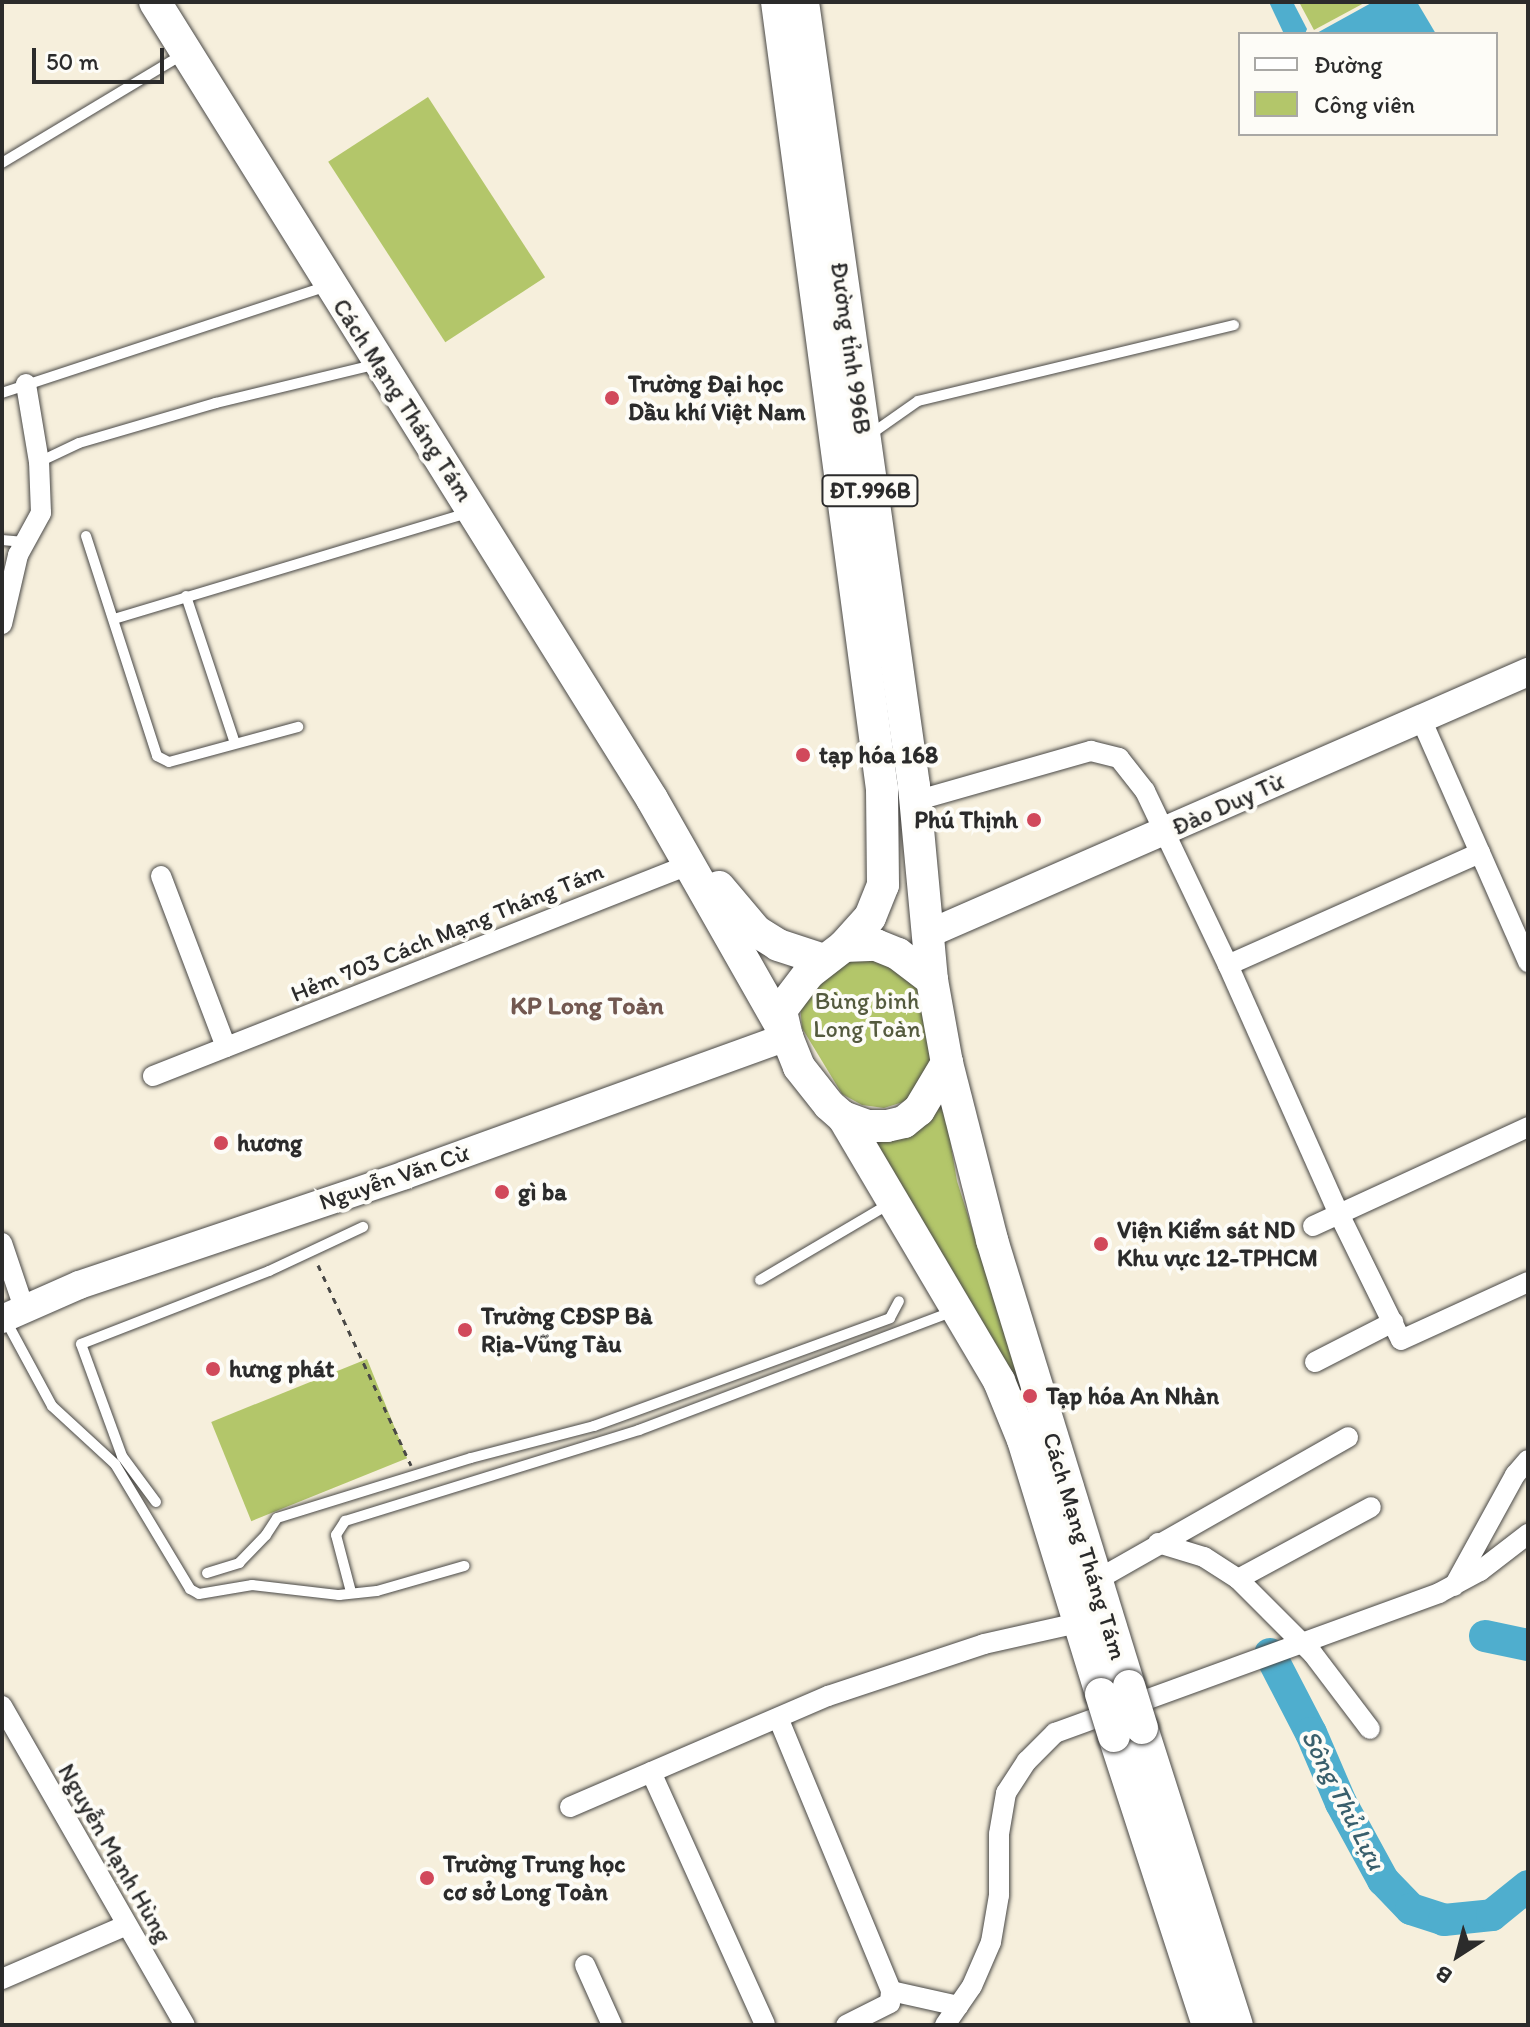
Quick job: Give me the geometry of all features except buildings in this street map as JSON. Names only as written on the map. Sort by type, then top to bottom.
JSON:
[{"type":"main road","name":"Cách Mạng Tháng Tám","points":[[155,2],[652,799],[784,1024]]},
{"type":"main road","name":"Đường tỉnh 996B","points":[[777,2],[928,934],[932,980]]},
{"type":"main road","name":"Đường tỉnh 996B","points":[[803,2],[863,440],[904,792],[883,885],[870,917],[834,953]]},
{"type":"main road","name":"Đào Duy Từ","points":[[928,934],[1528,672]]},
{"type":"main road","name":"Cách Mạng Tháng Tám","points":[[652,799],[736,910],[756,931],[778,945],[834,953]]},
{"type":"main road","points":[[876,945],[898,954],[932,980],[947,1063],[919,1110],[904,1122],[868,1126],[843,1117],[829,1105],[799,1067],[784,1024],[834,953],[876,945]]},
{"type":"main road","name":"Nguyễn Văn Cừ","points":[[10,1315],[94,1280],[405,1175],[784,1024]]},
{"type":"main road","name":"Cách Mạng Tháng Tám","points":[[947,1063],[992,1240],[1095,1581],[1115,1690],[1208,2025]]},
{"type":"main road","name":"Cách Mạng Tháng Tám","points":[[843,1117],[999,1381],[1023,1440],[1078,1623],[1115,1690]]},
{"type":"main road","name":"Cách Mạng Tháng Tám","points":[[1128,1732],[1237,2025]]},
{"type":"street","points":[[2,624],[18,555],[41,513],[39,462],[26,384]]},
{"type":"street","points":[[1421,719],[1528,962]]},
{"type":"street","points":[[904,792],[1091,751],[1119,758],[1145,791],[1228,965],[1339,1214],[1401,1340],[1528,1282]]},
{"type":"street","points":[[1228,965],[1480,853]]},
{"type":"street","name":"Hẻm 703 Cách Mạng Tháng Tám","points":[[153,1076],[688,865]]},
{"type":"street","points":[[161,876],[226,1047]]},
{"type":"street","points":[[1313,1226],[1528,1127]]},
{"type":"street","points":[[2,1243],[10,1315]]},
{"type":"street","points":[[1315,1362],[1393,1322]]},
{"type":"street","points":[[1095,1581],[1348,1437]]},
{"type":"street","points":[[1454,1586],[1515,1475],[1528,1460]]},
{"type":"street","points":[[1238,1579],[1371,1507]]},
{"type":"street","points":[[945,2025],[983,1966],[991,1942],[999,1895],[1002,1810],[1010,1784],[1027,1761],[1055,1733],[1454,1586],[1480,1571],[1528,1534]]},
{"type":"street","points":[[1158,1543],[1204,1557],[1238,1579],[1300,1641],[1370,1729]]},
{"type":"street","points":[[570,1807],[779,1720],[828,1696],[984,1644],[1078,1623]]},
{"type":"street","name":"Nguyễn Mạnh Hùng","points":[[2,1706],[185,2025]]},
{"type":"street","points":[[779,1720],[891,1991],[890,2003],[846,2025]]},
{"type":"street","points":[[651,1772],[765,2025]]},
{"type":"street","points":[[2,1979],[127,1925]]},
{"type":"street","points":[[585,1965],[612,2025]]},
{"type":"street","points":[[891,1991],[958,2006]]},
{"type":"lane","points":[[2,163],[186,53]]},
{"type":"lane","points":[[2,393],[330,285]]},
{"type":"lane","points":[[863,440],[918,401],[1234,325]]},
{"type":"lane","points":[[39,462],[79,443],[216,403],[379,364]]},
{"type":"lane","points":[[114,619],[474,511]]},
{"type":"lane","points":[[86,536],[157,756],[169,762],[298,727]]},
{"type":"lane","points":[[2,540],[24,542]]},
{"type":"lane","points":[[186,596],[235,743]]},
{"type":"lane","points":[[760,1280],[894,1201]]},
{"type":"lane","points":[[156,1502],[122,1456],[81,1344],[269,1271],[363,1227]]},
{"type":"lane","points":[[207,1573],[239,1563],[266,1535],[277,1518],[416,1475],[594,1426],[890,1318],[899,1301]]},
{"type":"lane","points":[[351,1592],[336,1535],[345,1521],[627,1434],[956,1311]]},
{"type":"lane","points":[[10,1315],[52,1406],[115,1464],[190,1589],[208,1595],[215,1590],[252,1585],[326,1594],[377,1591],[464,1566]]},
{"type":"path","points":[[311,1250],[416,1475]]},
{"type":"green space","points":[[1299,2],[1366,2],[1314,30]]},
{"type":"green space","points":[[428,97],[545,277],[445,342],[328,162]]},
{"type":"green space","name":"Bùng binh Long Toàn","points":[[854,949],[916,974],[936,1061],[921,1088],[903,1102],[884,1108],[862,1105],[842,1094],[802,1028],[800,1003]]},
{"type":"green space","points":[[943,1099],[957,1181],[1021,1383],[1059,1541],[862,1133]]},
{"type":"green space","points":[[367,1359],[407,1458],[251,1521],[211,1422]]},
{"type":"water","points":[[1269,2],[1293,2],[1307,29],[1306,32],[1283,32]]},
{"type":"water","points":[[1373,2],[1417,2],[1435,32],[1319,32]]},
{"type":"waterway","name":"Sông Thủ Lựu","points":[[1485,1636],[1528,1645]]},
{"type":"waterway","name":"Sông Thủ Lựu","points":[[1270,1654],[1311,1733],[1341,1803],[1383,1880],[1411,1909],[1444,1920],[1492,1915],[1528,1886]]},
{"type":"place","name":"Trường Đại học Dầu khí Việt Nam","points":[[612,398]]},
{"type":"place","name":"tạp hóa 168","points":[[803,755]]},
{"type":"place","name":"Phú Thịnh","points":[[1034,820]]},
{"type":"place","name":"hương","points":[[221,1143]]},
{"type":"place","name":"gì ba","points":[[502,1192]]},
{"type":"place","name":"Viện Kiểm sát ND Khu vực 12-TPHCM","points":[[1101,1244]]},
{"type":"place","name":"Trường CĐSP Bà Rịa-Vũng Tàu","points":[[465,1330]]},
{"type":"place","name":"hưng phát","points":[[213,1369]]},
{"type":"place","name":"Tạp hóa An Nhàn","points":[[1030,1396]]},
{"type":"place","name":"Trường Trung học cơ sở Long Toàn","points":[[427,1878]]},
{"type":"district","name":"KP Long Toàn","points":[[587,1006]]}]
